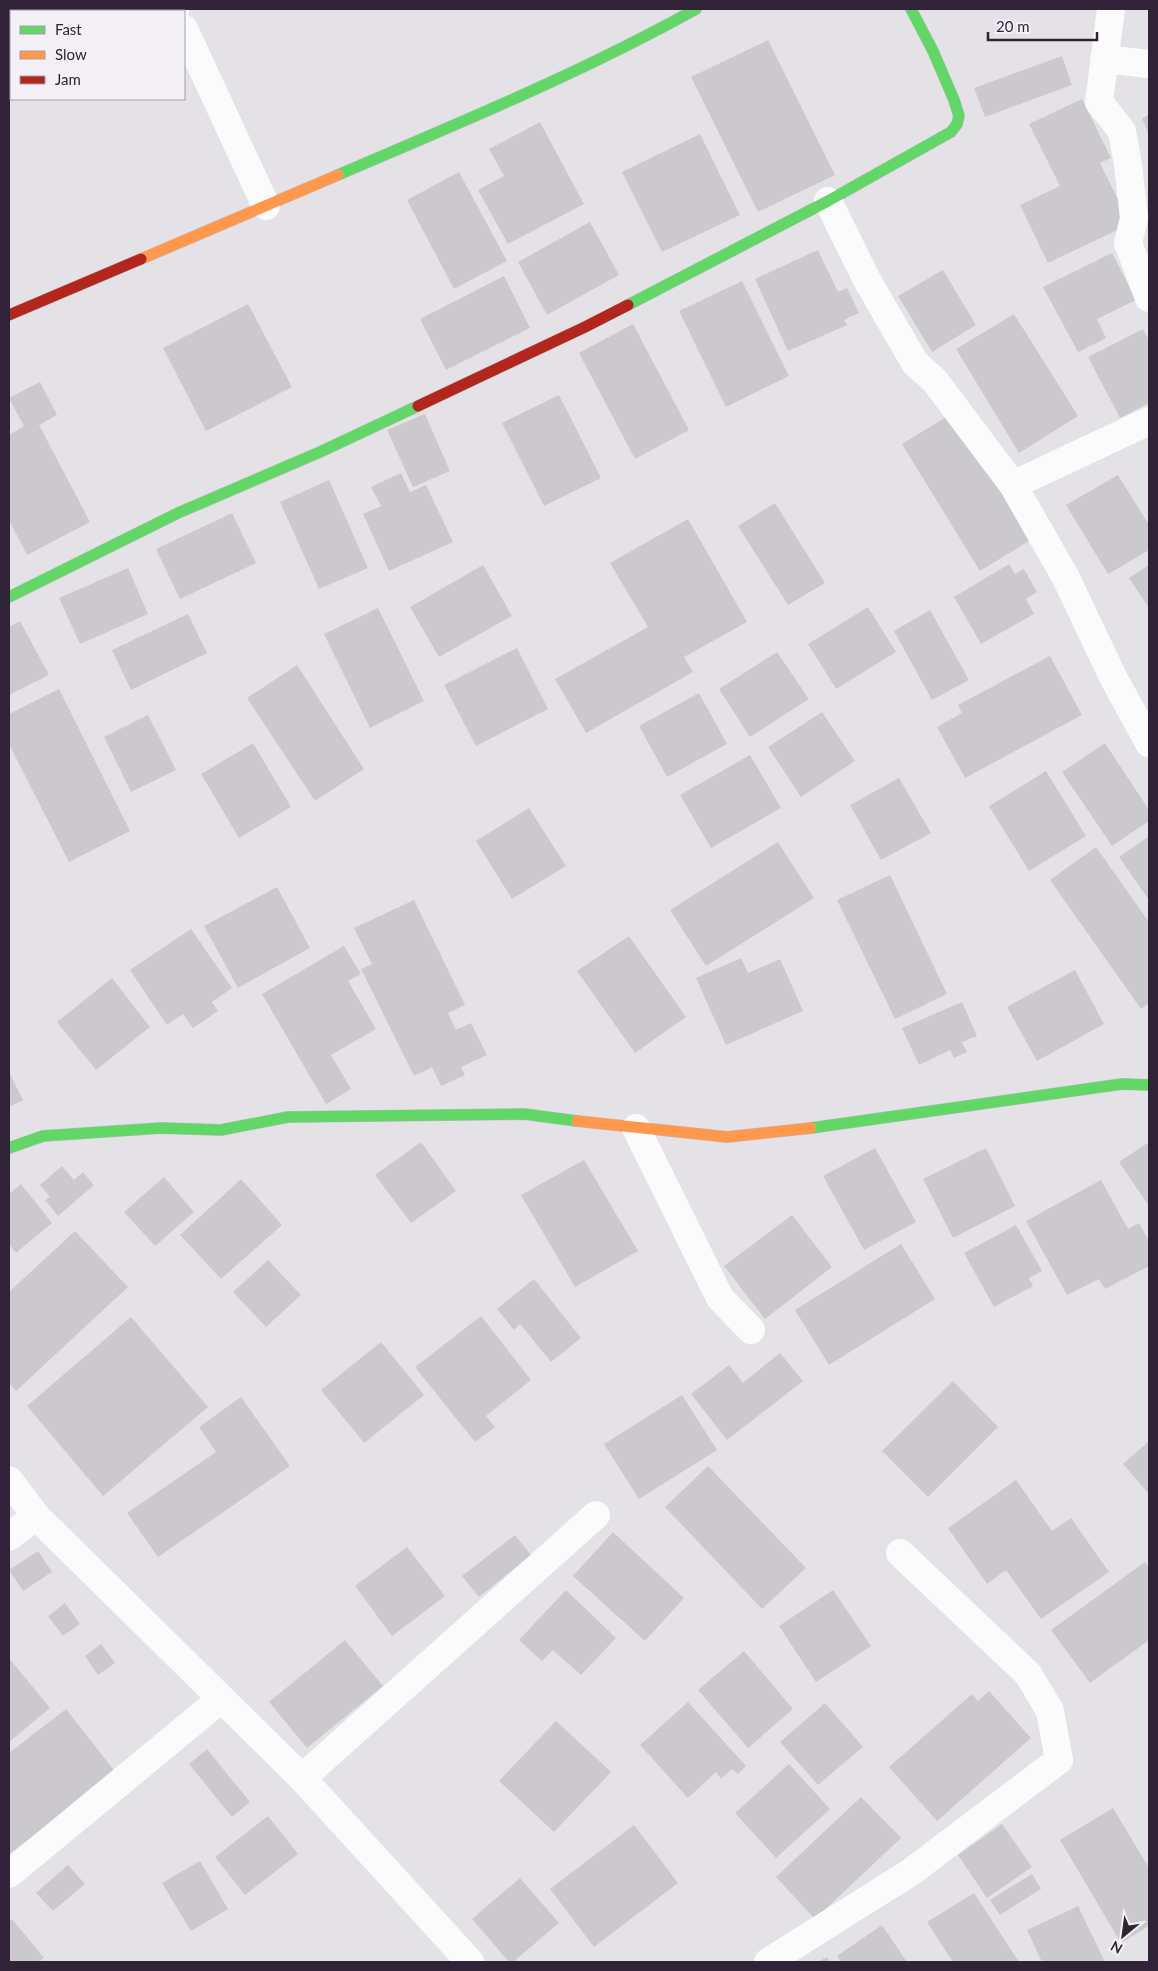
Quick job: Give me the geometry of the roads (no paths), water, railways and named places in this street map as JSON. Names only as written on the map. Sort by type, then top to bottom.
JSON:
[{"type":"street","points":[[9,315],[476,116],[642,39],[696,9]]},
{"type":"street","points":[[9,598],[178,513],[320,452],[585,327],[828,201],[951,132],[957,124],[959,116],[954,100],[933,51],[911,9]]},
{"type":"street","points":[[1111,9],[1099,102],[1122,131],[1134,218],[1128,243],[1149,298]]},
{"type":"street","points":[[185,31],[266,206]]},
{"type":"street","points":[[1104,59],[1149,64]]},
{"type":"street","points":[[828,201],[867,280],[915,363],[935,381],[1012,484],[1066,578],[1113,677],[1149,744]]},
{"type":"street","points":[[1012,484],[1149,421]]},
{"type":"street","points":[[9,1148],[43,1136],[161,1128],[221,1130],[288,1117],[524,1114],[727,1137],[804,1129],[1122,1084],[1149,1085]]},
{"type":"street","points":[[636,1128],[720,1298],[751,1330]]},
{"type":"street","points":[[9,1480],[36,1516],[302,1778],[470,1962]]},
{"type":"street","points":[[302,1778],[596,1515]]},
{"type":"street","points":[[9,1537],[36,1516]]},
{"type":"street","points":[[768,1962],[911,1872],[1059,1760],[1050,1712],[1028,1674],[900,1553]]},
{"type":"street","points":[[9,1874],[220,1699]]}]
